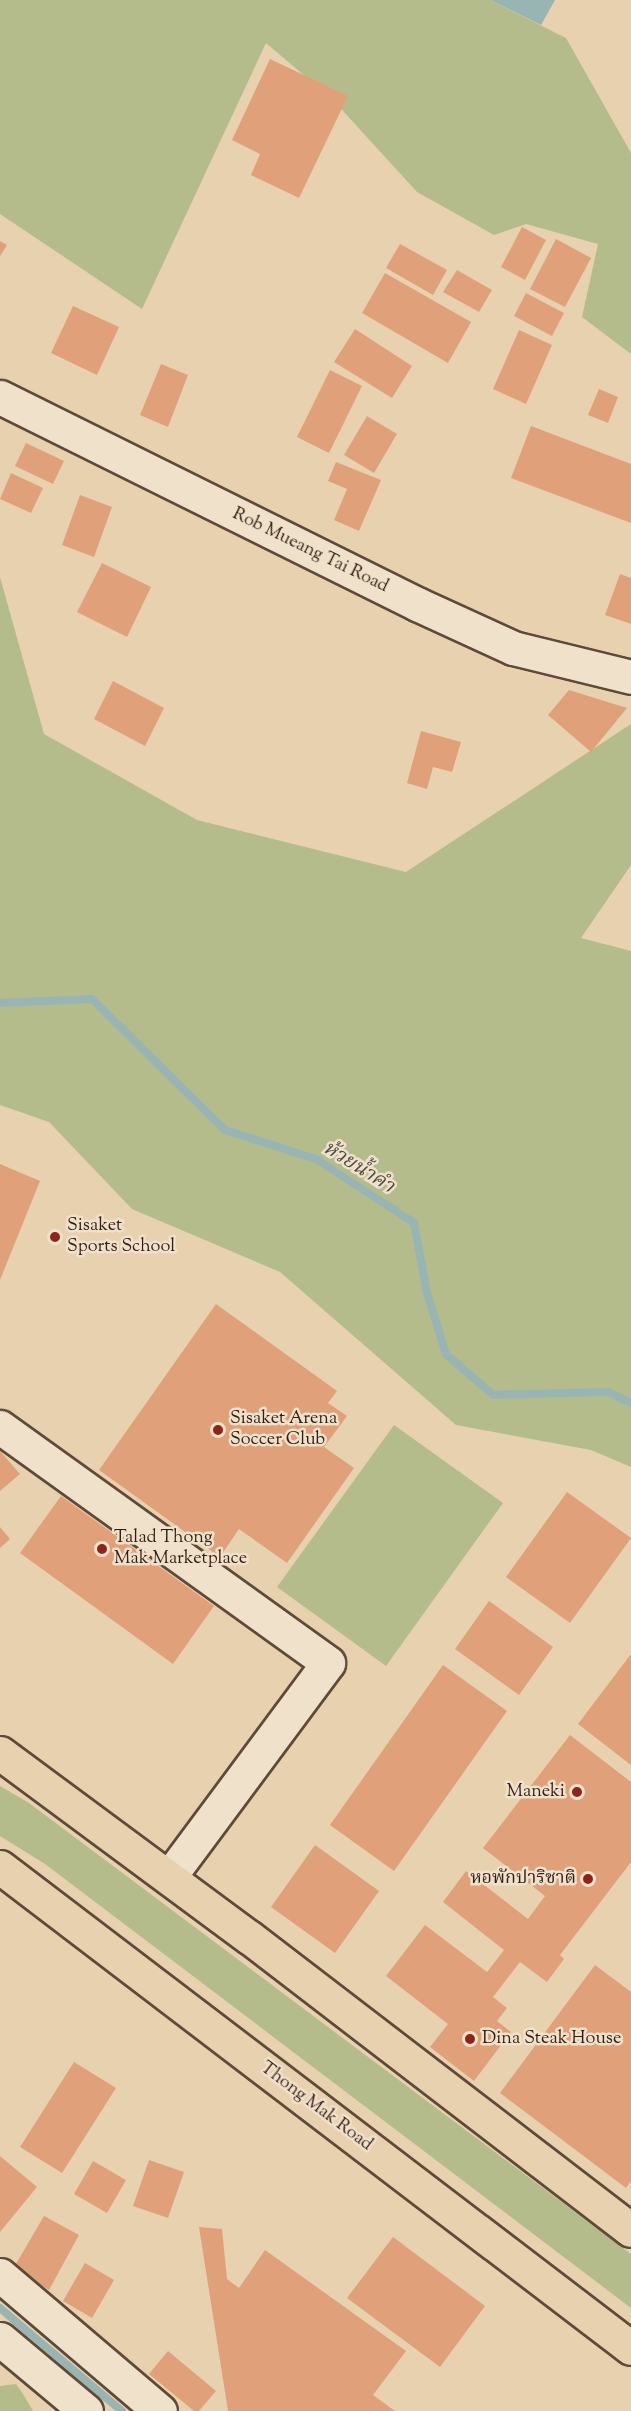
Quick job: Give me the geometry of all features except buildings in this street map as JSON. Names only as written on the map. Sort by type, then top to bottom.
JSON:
[{"type":"main road","points":[[0,1753],[169,1877],[631,2230]]},
{"type":"main road","name":"Thong Mak Road","points":[[0,1867],[631,2348]]},
{"type":"street","name":"Rob Mueang Tai Road","points":[[0,397],[417,604],[513,648],[631,677]]},
{"type":"street","points":[[0,1427],[328,1663],[169,1877]]},
{"type":"street","points":[[0,2275],[160,2411]]},
{"type":"street","points":[[0,2339],[86,2411]]},
{"type":"green space","points":[[0,0],[490,0],[566,38],[631,153],[631,354],[582,317],[598,244],[526,224],[494,235],[417,192],[333,100],[266,43],[142,309],[0,214]]},
{"type":"green space","points":[[0,577],[44,734],[197,820],[406,872],[631,724],[631,865],[581,938],[631,951],[631,1467],[591,1450],[456,1425],[280,1272],[132,1209],[49,1122],[0,1105]]},
{"type":"green space","points":[[394,1425],[503,1503],[386,1666],[277,1587]]},
{"type":"green space","points":[[0,1786],[29,1803],[631,2254],[631,2308],[45,1864],[0,1836]]},
{"type":"green space","points":[[16,2384],[33,2411],[0,2411],[0,2386]]},
{"type":"water","points":[[490,0],[555,0],[541,25]]},
{"type":"waterway","name":"ห้วยน้ำคำ","points":[[0,1003],[92,999],[225,1130],[316,1159],[414,1223],[427,1293],[446,1354],[493,1395],[608,1392],[631,1403]]},
{"type":"waterway","points":[[0,2308],[122,2411]]},
{"type":"place","name":"Sisaket Sports School","points":[[55,1237]]},
{"type":"place","name":"Sisaket Arena Soccer Club","points":[[218,1430]]},
{"type":"place","name":"Talad Thong Mak Marketplace","points":[[102,1549]]},
{"type":"place","name":"Maneki","points":[[577,1792]]},
{"type":"place","name":"หอพักปาริชาติ","points":[[588,1879]]},
{"type":"place","name":"Dina Steak House","points":[[470,2039]]}]
